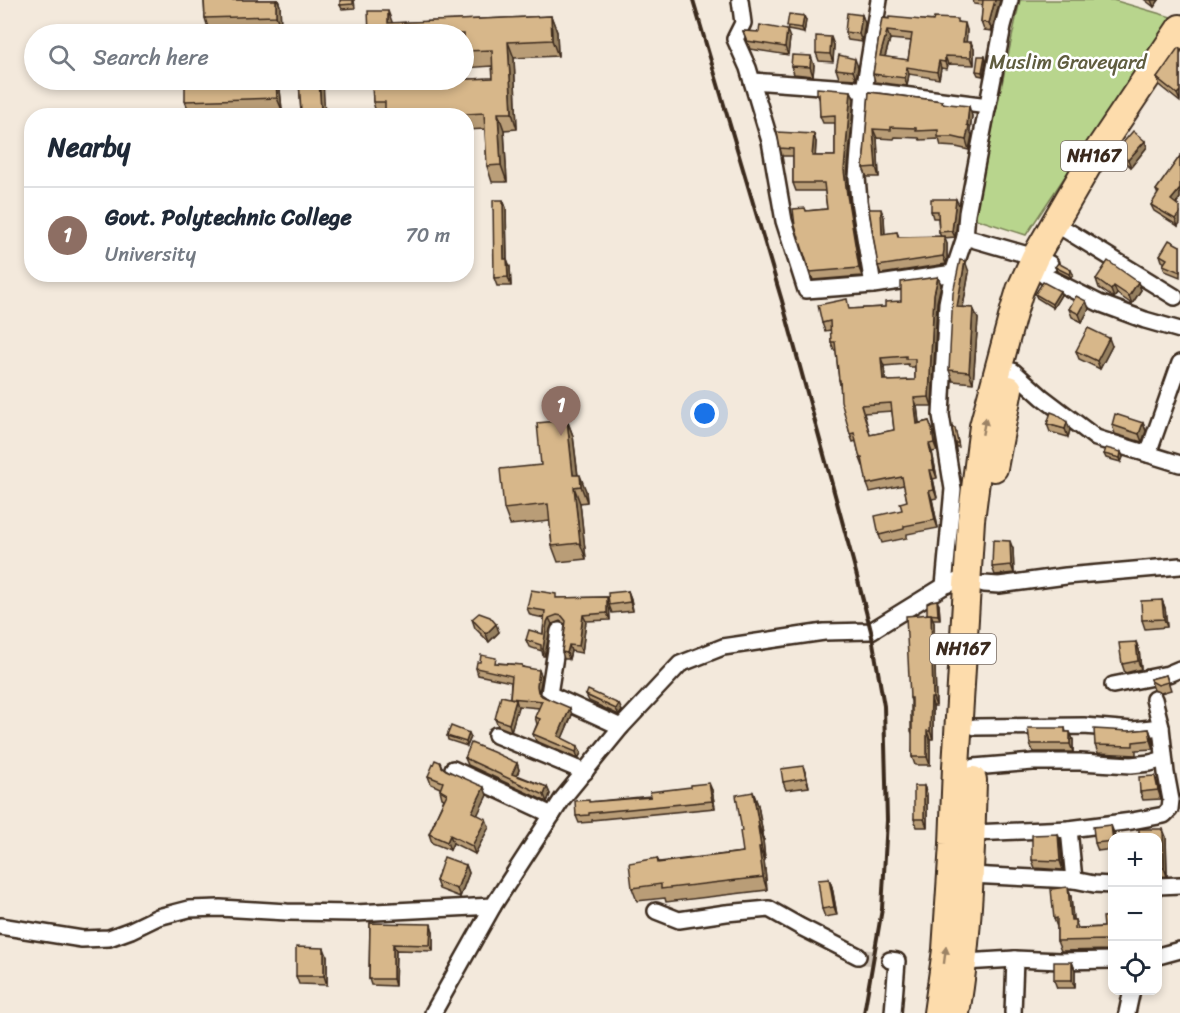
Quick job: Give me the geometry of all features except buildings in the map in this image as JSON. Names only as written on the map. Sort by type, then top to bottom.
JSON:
[{"type":"highway","name":"NH167","points":[[937,1013],[946,950],[956,767],[976,580],[988,522],[996,455],[1013,371],[1043,266],[1090,162],[1180,28]]},
{"type":"highway","name":"NH167","points":[[956,1013],[964,962],[972,833],[976,580],[971,520],[983,426],[1020,290],[1043,266],[1104,166],[1180,52]]},
{"type":"street","points":[[740,0],[743,23],[735,39],[748,68],[770,141],[784,221],[806,290],[873,285],[953,273]]},
{"type":"street","points":[[873,285],[857,177],[864,90],[879,0]]},
{"type":"street","points":[[944,586],[953,489],[941,416],[947,303],[953,273],[965,237],[967,213],[1010,0]]},
{"type":"street","points":[[752,81],[864,90],[988,106]]},
{"type":"street","points":[[1066,230],[1175,297]]},
{"type":"street","points":[[965,237],[1043,266],[1099,303],[1180,330]]},
{"type":"street","points":[[1148,454],[1180,363]]},
{"type":"street","points":[[1013,371],[1042,397],[1096,438],[1180,464]]},
{"type":"street","points":[[433,1013],[493,906],[563,798],[621,727],[680,664],[723,646],[824,632],[871,631],[944,586],[976,580],[999,585],[1180,566]]},
{"type":"street","points":[[559,631],[549,694],[621,727]]},
{"type":"street","points":[[1113,685],[1168,674],[1180,669]]},
{"type":"street","points":[[972,833],[1069,829],[1164,815],[1170,809],[1171,800],[1161,727],[1154,699]]},
{"type":"street","points":[[975,728],[1084,726],[1133,730],[1161,727]]},
{"type":"street","points":[[496,735],[585,772]]},
{"type":"street","points":[[974,767],[1033,762],[1131,765],[1164,759]]},
{"type":"street","points":[[453,769],[552,815]]},
{"type":"street","points":[[1069,829],[1074,880]]},
{"type":"street","points":[[970,875],[1074,880],[1108,885]]},
{"type":"street","points":[[1162,886],[1180,885]]},
{"type":"street","points":[[0,926],[82,939],[109,938],[158,917],[189,909],[355,913],[493,906]]},
{"type":"street","points":[[656,911],[678,920],[769,909],[858,956]]},
{"type":"street","points":[[1162,955],[1180,950]]},
{"type":"street","points":[[964,962],[1015,959],[1108,960]]},
{"type":"street","points":[[1013,1013],[1015,959]]},
{"type":"street","points":[[890,960],[897,961],[893,1013]]},
{"type":"street","points":[[1127,1013],[1131,995]]},
{"type":"green space","name":"Muslim Graveyard","points":[[1020,0],[1113,0],[1171,17],[1026,235],[973,218]]},
{"type":"tunnel","points":[[858,956],[890,960]]},
{"type":"railway","points":[[693,0],[782,301],[853,561],[871,631],[884,706],[887,820],[882,909],[864,1013]]},
{"type":"place","name":"Govt. Polytechnic College","points":[[561,436]]}]
